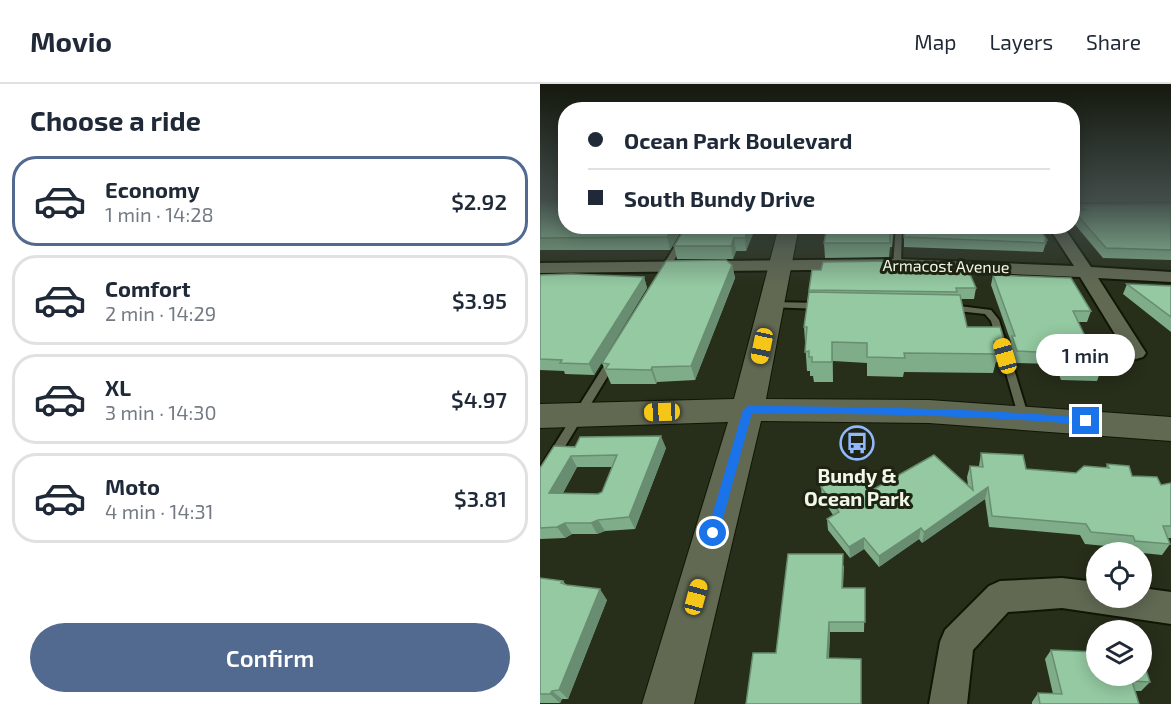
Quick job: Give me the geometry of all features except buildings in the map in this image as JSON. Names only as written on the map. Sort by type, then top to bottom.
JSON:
[{"type":"main road","points":[[668,704],[730,469],[748,410],[787,234]]},
{"type":"main road","points":[[540,416],[748,410],[894,410],[1023,416],[1171,429]]},
{"type":"street","points":[[1060,234],[1136,353]]},
{"type":"street","name":"Armacost Avenue","points":[[540,268],[897,264],[1171,277]]},
{"type":"street","points":[[948,704],[957,642],[1000,597],[1062,593],[1171,608]]},
{"type":"lane","points":[[657,283],[686,234]]},
{"type":"lane","points":[[897,264],[899,234]]},
{"type":"lane","points":[[771,305],[832,306]]},
{"type":"lane","points":[[937,308],[972,308],[988,312],[995,320],[1023,416]]},
{"type":"lane","points":[[540,478],[617,351]]},
{"type":"place","name":"Bundy & Ocean Park","points":[[857,443]]},
{"type":"route","points":[[713,533],[748,410],[894,410],[1086,421]]}]
